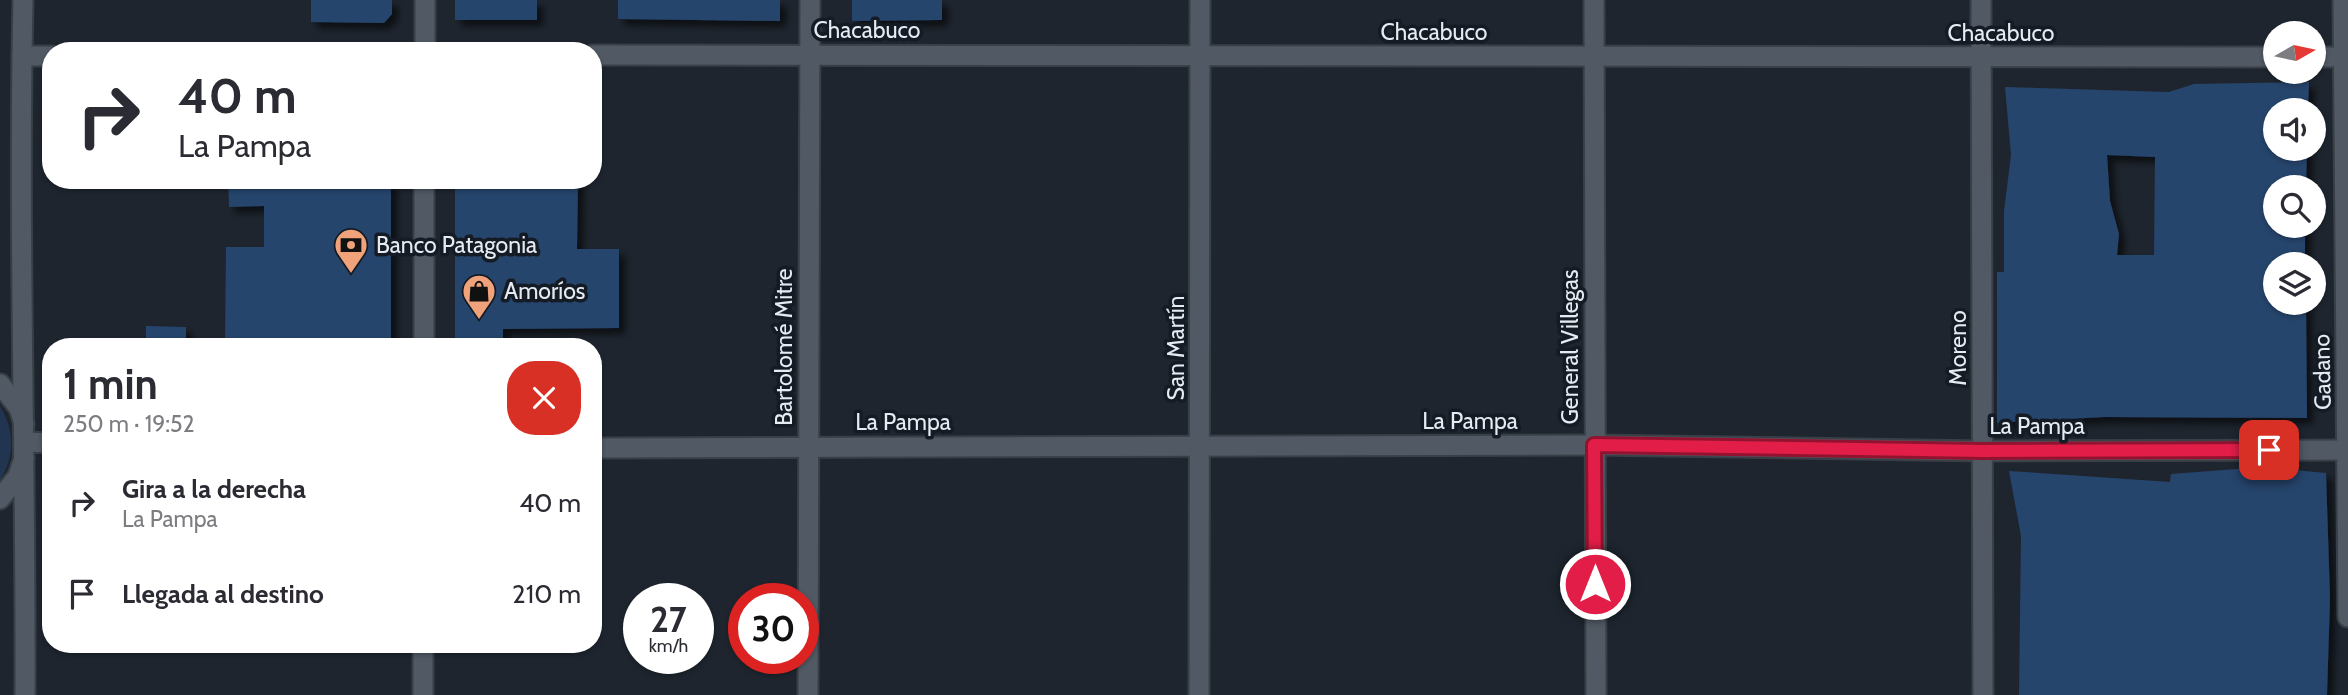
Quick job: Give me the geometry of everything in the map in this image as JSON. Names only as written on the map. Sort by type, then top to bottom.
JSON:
[{"type":"street","points":[[23,0],[25,695]]},
{"type":"street","points":[[425,0],[425,42]]},
{"type":"street","name":"Bartolomé Mitre","points":[[808,695],[810,0]]},
{"type":"street","name":"San Martín","points":[[1199,695],[1200,0]]},
{"type":"street","name":"General Villegas","points":[[1594,0],[1596,695]]},
{"type":"street","name":"Moreno","points":[[1981,0],[1983,695]]},
{"type":"street","name":"Gadano","points":[[2343,0],[2348,617]]},
{"type":"street","name":"Chacabuco","points":[[602,55],[2263,57]]},
{"type":"street","points":[[22,56],[42,56]]},
{"type":"street","points":[[2326,57],[2343,57]]},
{"type":"street","points":[[424,189],[424,338]]},
{"type":"street","points":[[0,384],[19,408],[26,442],[18,476],[0,499]]},
{"type":"street","points":[[26,442],[42,443]]},
{"type":"street","name":"La Pampa","points":[[602,448],[1594,445],[1983,451],[2347,450]]},
{"type":"street","points":[[423,653],[423,695]]},
{"type":"shaded area","points":[[0,406],[11,434],[11,452],[0,481]]},
{"type":"building","points":[[311,0],[392,0],[392,14],[384,23],[311,22]]},
{"type":"building","points":[[455,0],[537,0],[537,20],[455,20]]},
{"type":"building","points":[[618,0],[780,0],[780,21],[618,19]]},
{"type":"building","points":[[852,0],[942,0],[942,20],[852,21]]},
{"type":"building","points":[[2194,84],[2309,84],[2308,98],[2263,98],[2263,161],[2307,161],[2306,175],[2263,175],[2263,238],[2305,238],[2305,252],[2263,252],[2263,315],[2306,315],[2307,418],[2104,417],[1997,423],[1997,272],[2004,272],[2004,211],[2011,155],[2005,87],[2169,92]],"holes":[[[2107,155],[2155,157],[2154,255],[2117,255],[2119,234],[2110,201]]]},
{"type":"building","points":[[228,189],[391,189],[391,338],[225,338],[226,247],[264,247],[264,206],[229,207]]},
{"type":"building","points":[[455,189],[578,189],[577,249],[619,249],[619,328],[503,329],[503,338],[455,338]]},
{"type":"building","points":[[146,326],[186,327],[186,338],[146,338]]},
{"type":"building","points":[[2263,467],[2326,473],[2330,598],[2327,695],[2019,695],[2021,536],[2009,471],[2170,482],[2171,474]]},
{"type":"place","name":"Banco Patagonia","points":[[351,275]]},
{"type":"place","name":"Amoríos","points":[[479,321]]},
{"type":"route","points":[[1595,584],[1594,445],[1983,451],[2269,450]]}]
